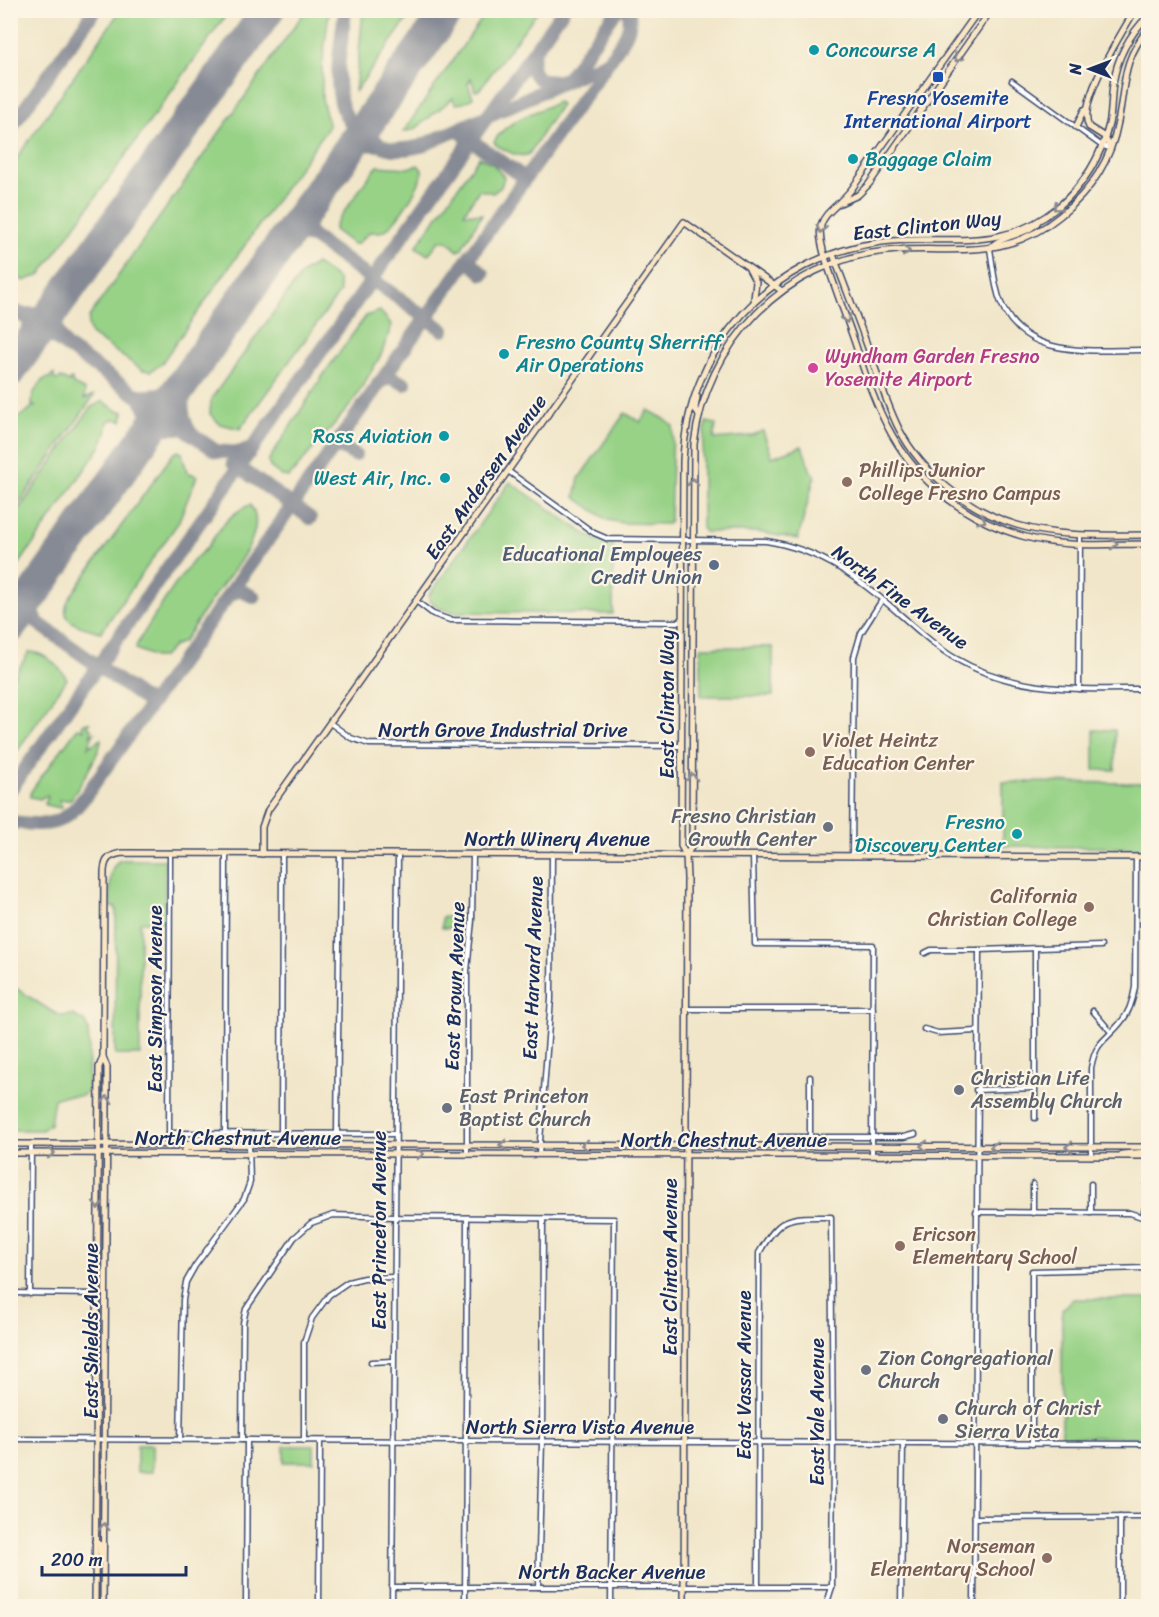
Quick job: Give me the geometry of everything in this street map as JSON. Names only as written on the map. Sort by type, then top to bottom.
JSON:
[{"type":"main road","points":[[979,10],[851,190],[822,220],[819,239],[876,401],[892,435],[927,481],[953,503],[990,524],[1027,537],[1052,542],[1149,544]]},
{"type":"main road","points":[[836,205],[858,195],[869,184],[990,10]]},
{"type":"main road","points":[[1076,128],[1110,55],[1135,10]]},
{"type":"main road","name":"East Clinton Way","points":[[1149,16],[1134,33],[1120,60],[1102,146],[1090,169],[1061,204],[1042,218],[1015,231],[987,239],[887,242],[857,246],[802,267],[753,302],[730,328],[707,364],[693,398],[686,430],[683,461],[681,846],[686,855],[692,846],[694,444],[699,417],[711,379],[727,349],[754,315],[782,291],[828,266],[858,256],[886,252],[990,249],[1029,236],[1061,215],[1094,181],[1110,148],[1119,121],[1125,70],[1132,53],[1149,29]]},
{"type":"main road","points":[[965,29],[974,35]]},
{"type":"main road","points":[[1090,95],[1086,112],[1087,123],[1093,131],[1105,138],[1110,148]]},
{"type":"main road","points":[[990,249],[997,241],[1033,228],[1042,218]]},
{"type":"main road","name":"East Andersen Avenue","points":[[262,854],[262,827],[268,810],[684,222],[782,291]]},
{"type":"main road","points":[[833,254],[885,397],[900,430],[916,456],[940,481],[960,497],[982,510],[1016,525],[1080,535],[1149,535]]},
{"type":"main road","points":[[748,267],[756,282],[753,302]]},
{"type":"main road","points":[[699,417],[696,413],[696,403],[707,364]]},
{"type":"main road","points":[[876,401],[885,397]]},
{"type":"main road","name":"North Winery Avenue","points":[[110,856],[123,853],[1149,857]]},
{"type":"main road","name":"East Clinton Avenue","points":[[684,1606],[686,855]]},
{"type":"main road","name":"East Shields Avenue","points":[[94,1606],[99,1068],[103,1057],[104,871],[105,862],[110,856]]},
{"type":"main road","name":"East Shields Avenue","points":[[103,1057],[107,1066],[108,1144],[104,1606]]},
{"type":"main road","name":"North Chestnut Avenue","points":[[10,1144],[1149,1147]]},
{"type":"main road","points":[[183,1153],[186,1148],[209,1149],[228,1145]]},
{"type":"main road","name":"North Chestnut Avenue","points":[[10,1153],[1112,1157],[1131,1152],[1149,1154]]},
{"type":"main road","points":[[95,1541],[100,1545],[101,1572],[104,1579]]},
{"type":"street","points":[[1012,81],[1102,146],[1110,148]]},
{"type":"street","points":[[990,249],[1001,304],[1011,322],[1024,335],[1041,344],[1063,349],[1149,350]]},
{"type":"street","name":"North Fine Avenue","points":[[508,471],[600,536],[617,540],[752,540],[789,544],[813,553],[837,565],[944,651],[981,671],[1027,685],[1051,688],[1149,689]]},
{"type":"street","points":[[1079,688],[1080,535]]},
{"type":"street","points":[[852,856],[854,657],[861,633],[882,600]]},
{"type":"street","points":[[416,602],[433,614],[453,621],[682,622]]},
{"type":"street","name":"North Grove Industrial Drive","points":[[330,723],[351,738],[369,744],[682,746]]},
{"type":"street","name":"East Simpson Avenue","points":[[169,1144],[170,854]]},
{"type":"street","points":[[225,1133],[226,854]]},
{"type":"street","points":[[281,1134],[282,854]]},
{"type":"street","points":[[337,1134],[339,854]]},
{"type":"street","name":"East Princeton Avenue","points":[[392,1606],[398,854]]},
{"type":"street","name":"East Brown Avenue","points":[[467,1154],[467,971],[472,920],[473,854]]},
{"type":"street","name":"East Harvard Avenue","points":[[540,1154],[551,999],[552,854]]},
{"type":"street","points":[[753,855],[756,944],[873,945],[872,1155]]},
{"type":"street","points":[[1091,1156],[1092,1062],[1097,1046],[1126,1016],[1131,1006],[1135,987],[1136,857]]},
{"type":"street","points":[[925,953],[931,950],[1101,946]]},
{"type":"street","points":[[1035,948],[1035,1118]]},
{"type":"street","points":[[974,1606],[976,1090],[979,950]]},
{"type":"street","points":[[686,1009],[873,1009]]},
{"type":"street","points":[[1093,1011],[1111,1032]]},
{"type":"street","points":[[924,1029],[938,1033],[977,1031]]},
{"type":"street","points":[[810,1077],[810,1137]]},
{"type":"street","points":[[976,1090],[1035,1088]]},
{"type":"street","points":[[169,1133],[394,1134]]},
{"type":"street","name":"North Chestnut Avenue","points":[[775,1146],[777,1137],[908,1137],[915,1134]]},
{"type":"street","points":[[30,1294],[31,1144]]},
{"type":"street","points":[[180,1440],[183,1300],[186,1282],[195,1266],[244,1200],[250,1182],[249,1144]]},
{"type":"street","points":[[1033,1184],[1033,1212]]},
{"type":"street","points":[[1091,1184],[1091,1213]]},
{"type":"street","points":[[1143,1215],[1148,1198],[1147,1185]]},
{"type":"street","points":[[976,1212],[1130,1213],[1149,1218]]},
{"type":"street","points":[[246,1606],[243,1323],[246,1309],[294,1238],[311,1223],[333,1215],[614,1219],[611,1606]]},
{"type":"street","name":"East Vassar Avenue","points":[[758,1586],[759,1253],[769,1236],[792,1217],[831,1217]]},
{"type":"street","name":"East Yale Avenue","points":[[826,1606],[831,1587],[833,1443],[831,1217]]},
{"type":"street","points":[[465,1606],[467,1218]]},
{"type":"street","points":[[538,1587],[542,1442],[543,1219]]},
{"type":"street","points":[[1032,1444],[1032,1270],[1149,1267]]},
{"type":"street","points":[[304,1441],[304,1342],[312,1318],[329,1295],[348,1282],[364,1278],[394,1277]]},
{"type":"street","points":[[10,1293],[106,1294]]},
{"type":"street","points":[[371,1362],[393,1361]]},
{"type":"street","name":"North Sierra Vista Avenue","points":[[10,1439],[1149,1444]]},
{"type":"street","points":[[319,1606],[320,1441]]},
{"type":"street","points":[[901,1606],[903,1443]]},
{"type":"street","points":[[1120,1517],[1120,1606]]},
{"type":"street","points":[[975,1518],[1149,1517]]},
{"type":"street","name":"North Backer Avenue","points":[[392,1587],[831,1587]]},
{"type":"green space","points":[[306,10],[329,11],[322,68],[322,99],[329,126],[161,364],[151,371],[142,370],[91,334],[88,325],[89,317]]},
{"type":"green space","points":[[120,11],[229,11],[40,275],[23,281],[11,267],[11,166]]},
{"type":"green space","points":[[363,11],[413,11],[355,92]]},
{"type":"green space","points":[[487,11],[538,11],[479,90],[475,91],[471,78],[468,84],[473,98],[455,104],[453,98],[415,129],[403,132]]},
{"type":"green space","points":[[558,102],[561,104],[529,154],[512,153],[494,142],[499,134],[514,122]]},
{"type":"green space","points":[[479,157],[493,164],[504,177],[501,187],[493,193],[479,190],[464,213],[482,214],[462,248],[458,251],[447,241],[439,241],[428,255],[416,247]]},
{"type":"green space","points":[[418,165],[422,170],[418,184],[398,217],[386,230],[370,232],[357,244],[353,244],[334,230],[336,223],[378,166],[408,168]]},
{"type":"green space","points":[[316,264],[338,279],[340,292],[240,429],[220,424],[210,414],[211,399],[302,273]]},
{"type":"green space","points":[[380,311],[392,325],[381,355],[353,402],[289,477],[282,476],[270,467],[268,461],[326,371],[366,316]]},
{"type":"green space","points":[[54,374],[54,379],[57,380],[61,378],[70,382],[72,379],[73,384],[85,390],[84,399],[94,395],[11,515],[12,425],[32,407],[36,407],[32,405],[35,391],[44,379]]},
{"type":"green space","points":[[103,401],[116,410],[124,412],[122,421],[115,419],[108,421],[106,434],[99,449],[11,576],[11,520],[91,407]]},
{"type":"green space","points":[[648,410],[673,426],[670,522],[668,524],[623,523],[607,520],[575,497],[579,478],[625,413],[640,422]]},
{"type":"green space","points":[[706,422],[716,424],[714,439],[750,436],[763,431],[772,457],[802,446],[811,472],[815,475],[798,539],[757,532],[705,532],[702,528],[702,454]]},
{"type":"green space","points":[[178,451],[182,453],[187,472],[197,476],[178,523],[101,632],[78,626],[68,618],[66,613],[70,597],[173,454]]},
{"type":"green space","points":[[510,482],[590,537],[613,545],[613,614],[454,612],[441,609],[429,600],[429,595]]},
{"type":"green space","points":[[250,505],[255,516],[255,528],[251,541],[236,567],[183,642],[175,645],[163,657],[154,657],[136,649],[157,611],[187,569],[207,548],[221,527],[236,512]]},
{"type":"green space","points":[[701,647],[773,647],[773,696],[701,696]]},
{"type":"green space","points":[[29,652],[51,661],[67,679],[11,760],[11,681]]},
{"type":"green space","points":[[84,723],[90,723],[88,727],[92,730],[90,735],[94,733],[88,747],[101,739],[98,752],[89,770],[70,800],[59,800],[62,806],[60,808],[46,805],[47,795],[40,799],[30,797],[36,784],[76,730],[78,728],[84,730],[82,726]]},
{"type":"green space","points":[[1094,730],[1115,730],[1115,770],[1094,770]]},
{"type":"green space","points":[[1003,782],[1148,783],[1148,848],[1003,846]]},
{"type":"green space","points":[[120,860],[165,860],[165,922],[140,922],[140,1055],[115,1055],[116,907],[111,907],[110,881],[113,869]]},
{"type":"green space","points":[[442,917],[466,917],[466,928],[442,928]]},
{"type":"green space","points":[[11,985],[60,1016],[73,1015],[85,1022],[88,1029],[88,1091],[82,1096],[62,1096],[54,1099],[50,1124],[42,1130],[11,1130]]},
{"type":"green space","points":[[1073,1299],[1148,1299],[1148,1437],[1062,1437],[1062,1310]]},
{"type":"green space","points":[[137,1445],[152,1445],[152,1472],[137,1472]]},
{"type":"green space","points":[[284,1446],[314,1446],[314,1462],[284,1462]]},
{"type":"water","points":[[1148,1391],[1148,1420],[1142,1416],[1141,1405],[1143,1396]]},
{"type":"taxiway","points":[[10,129],[95,10]]},
{"type":"taxiway","points":[[345,10],[339,63],[340,98],[345,114],[354,128],[368,139],[388,148],[406,149],[421,146],[607,62]]},
{"type":"taxiway","points":[[10,790],[563,10]]},
{"type":"taxiway","points":[[534,53],[533,69],[535,75],[540,79],[552,82],[567,79],[617,10]]},
{"type":"taxiway","points":[[10,822],[52,823],[68,815],[84,798],[609,61],[628,31],[630,17],[628,10]]},
{"type":"taxiway","points":[[376,112],[372,133],[379,144]]},
{"type":"taxiway","points":[[465,136],[525,178]]},
{"type":"taxiway","points":[[349,150],[364,144],[376,145]]},
{"type":"taxiway","points":[[308,208],[306,223],[313,237],[443,330]]},
{"type":"taxiway","points":[[284,242],[300,235],[313,237]]},
{"type":"taxiway","points":[[470,255],[472,264],[483,274]]},
{"type":"taxiway","points":[[57,305],[56,326],[64,343]]},
{"type":"taxiway","points":[[20,314],[39,314],[57,305]]},
{"type":"taxiway","points":[[10,307],[216,451],[238,453],[253,447]]},
{"type":"taxiway","points":[[378,383],[390,377],[405,384]]},
{"type":"taxiway","points":[[186,381],[182,407],[190,432]]},
{"type":"taxiway","points":[[135,394],[149,396],[162,394],[186,381]]},
{"type":"taxiway","points":[[142,402],[150,417],[146,437]]},
{"type":"taxiway","points":[[146,437],[161,428],[183,428]]},
{"type":"taxiway","points":[[328,454],[340,447],[355,455]]},
{"type":"taxiway","points":[[233,463],[310,518]]},
{"type":"taxiway","points":[[228,595],[240,590],[254,597]]},
{"type":"taxiway","points":[[34,594],[32,611],[38,623],[151,704]]},
{"type":"runway","points":[[10,371],[268,10]]},
{"type":"runway","points":[[10,627],[448,10]]},
{"type":"place","name":"Concourse A","points":[[814,50]]},
{"type":"place","name":"Fresno Yosemite International Airport","points":[[938,77]]},
{"type":"place","name":"Baggage Claim","points":[[853,159]]},
{"type":"place","name":"Fresno County Sherriff Air Operations","points":[[504,354]]},
{"type":"place","name":"Wyndham Garden Fresno Yosemite Airport","points":[[813,368]]},
{"type":"place","name":"Ross Aviation","points":[[444,436]]},
{"type":"place","name":"West Air, Inc.","points":[[445,478]]},
{"type":"place","name":"Phillips Junior College Fresno Campus","points":[[847,482]]},
{"type":"place","name":"Educational Employees Credit Union","points":[[714,565]]},
{"type":"place","name":"Violet Heintz Education Center","points":[[810,752]]},
{"type":"place","name":"Fresno Christian Growth Center","points":[[828,827]]},
{"type":"place","name":"Fresno Discovery Center","points":[[1017,834]]},
{"type":"place","name":"California Christian College","points":[[1089,907]]},
{"type":"place","name":"Christian Life Assembly Church","points":[[959,1090]]},
{"type":"place","name":"East Princeton Baptist Church","points":[[447,1108]]},
{"type":"place","name":"Ericson Elementary School","points":[[900,1246]]},
{"type":"place","name":"Zion Congregational Church","points":[[866,1370]]},
{"type":"place","name":"Church of Christ Sierra Vista","points":[[943,1419]]},
{"type":"place","name":"Norseman Elementary School","points":[[1047,1558]]}]
